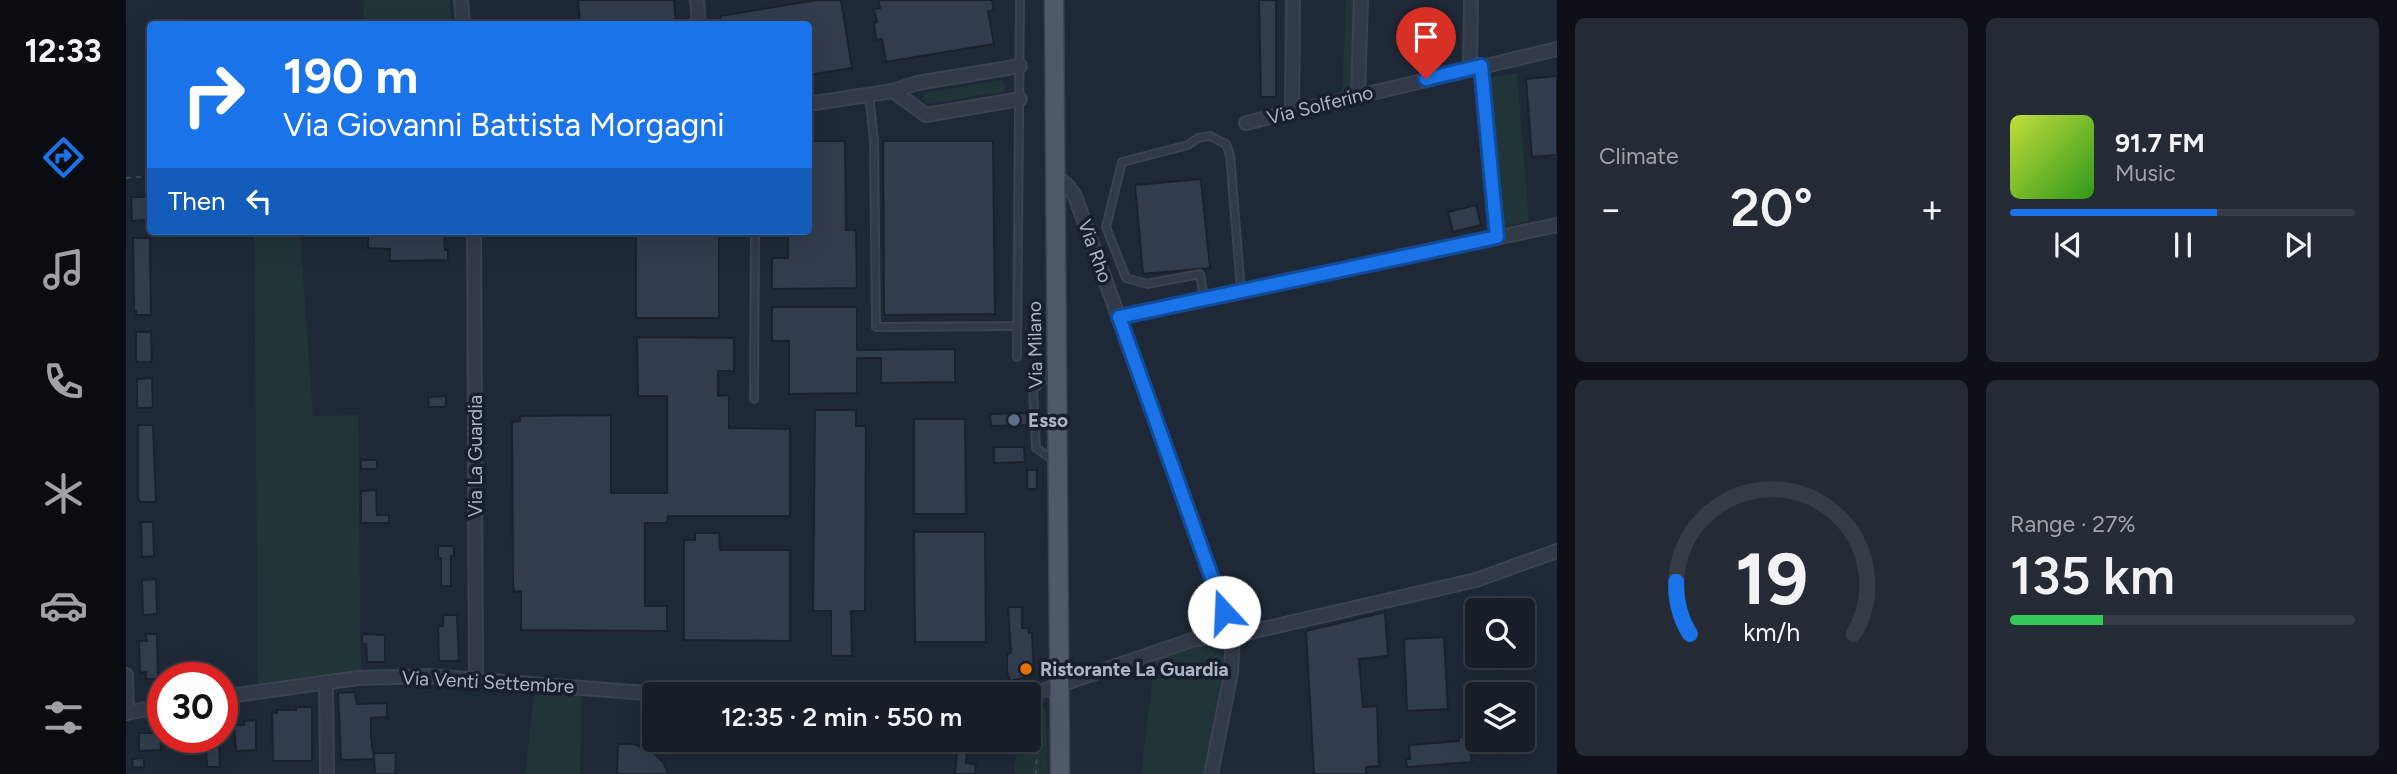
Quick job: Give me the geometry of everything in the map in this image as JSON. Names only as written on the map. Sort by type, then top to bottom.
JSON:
[{"type":"main road","name":"Via Milano","points":[[1054,0],[1060,774]]},
{"type":"street","points":[[461,0],[463,21]]},
{"type":"street","points":[[697,0],[699,21]]},
{"type":"street","points":[[1292,112],[1293,0]]},
{"type":"street","points":[[1358,96],[1361,0]]},
{"type":"street","points":[[1471,0],[1476,67],[1497,237]]},
{"type":"street","name":"Via Solferino","points":[[1246,123],[1557,49]]},
{"type":"street","points":[[812,103],[893,91],[917,83],[1020,66]]},
{"type":"street","points":[[893,91],[926,115],[1020,99]]},
{"type":"street","name":"Via Rho","points":[[1055,177],[1067,185],[1075,196],[1233,636],[1231,673],[1211,774]]},
{"type":"street","points":[[1119,317],[1557,225]]},
{"type":"street","name":"Via La Guardia","points":[[474,235],[476,680]]},
{"type":"street","points":[[1041,691],[1195,639],[1233,636],[1476,580],[1557,551]]},
{"type":"street","points":[[126,675],[126,713],[147,709]]},
{"type":"street","name":"Via Venti Settembre","points":[[238,695],[358,678],[429,676],[642,693]]},
{"type":"street","points":[[326,682],[327,774]]},
{"type":"lane","points":[[1017,357],[1020,0]]},
{"type":"lane","points":[[869,95],[874,140],[876,327],[1017,326]]},
{"type":"lane","points":[[1203,298],[1200,274],[1147,284],[1126,278],[1106,227],[1122,162],[1188,145],[1198,138],[1210,136],[1226,144],[1230,155],[1241,290]]},
{"type":"lane","points":[[754,399],[755,235]]},
{"type":"path","points":[[126,178],[147,176]]},
{"type":"green space","points":[[363,0],[450,0],[452,21],[364,21]]},
{"type":"green space","points":[[1346,0],[1356,0],[1353,92],[1342,95]]},
{"type":"green space","points":[[1517,73],[1529,221],[1501,227],[1488,78]]},
{"type":"green space","points":[[1001,80],[1006,86],[1002,92],[927,104],[922,99],[925,93]]},
{"type":"green space","points":[[254,235],[300,235],[313,416],[358,415],[361,674],[258,689]]},
{"type":"green space","points":[[1205,646],[1225,658],[1203,774],[1141,774],[1155,660],[1174,652]]},
{"type":"green space","points":[[582,692],[580,774],[525,774],[534,693]]},
{"type":"green space","points":[[1041,704],[1046,712],[1048,774],[1014,774],[1016,752],[1041,752]]},
{"type":"building","points":[[578,0],[674,0],[676,21],[580,21]]},
{"type":"building","points":[[817,0],[841,0],[852,68],[812,74],[812,21],[721,21],[720,16]]},
{"type":"building","points":[[878,0],[992,0],[994,10],[988,11],[994,44],[886,62],[882,39],[876,40],[874,23],[877,22],[874,9],[880,8]]},
{"type":"building","points":[[1259,0],[1276,0],[1276,97],[1261,97]]},
{"type":"building","points":[[1557,76],[1557,155],[1532,157],[1526,79]]},
{"type":"building","points":[[812,141],[845,141],[846,230],[856,230],[857,288],[772,289],[772,258],[788,258],[788,235],[812,235]]},
{"type":"building","points":[[883,141],[993,141],[995,314],[884,315]]},
{"type":"building","points":[[1201,179],[1210,268],[1143,274],[1135,185]]},
{"type":"building","points":[[131,197],[147,197],[147,220],[132,221]]},
{"type":"building","points":[[1476,205],[1481,225],[1453,232],[1448,212]]},
{"type":"building","points":[[368,235],[444,235],[448,260],[390,261],[390,249],[368,248]]},
{"type":"building","points":[[636,235],[719,235],[719,318],[636,318]]},
{"type":"building","points":[[133,238],[150,238],[151,315],[136,315],[134,311]]},
{"type":"building","points":[[772,307],[857,307],[857,350],[955,349],[955,382],[881,383],[881,358],[857,358],[857,393],[789,394],[789,341],[772,341]]},
{"type":"building","points":[[136,332],[151,332],[152,362],[136,362]]},
{"type":"building","points":[[637,337],[734,338],[734,371],[718,371],[718,396],[729,395],[729,428],[790,429],[790,516],[668,516],[667,523],[645,523],[645,606],[667,606],[667,631],[521,630],[521,591],[514,592],[513,583],[512,422],[520,421],[520,416],[611,415],[611,493],[667,493],[667,396],[638,396]]},
{"type":"building","points":[[152,378],[153,408],[137,408],[137,379]]},
{"type":"building","points":[[446,396],[444,407],[429,407],[428,397]]},
{"type":"building","points":[[815,410],[856,410],[856,426],[866,426],[865,611],[851,611],[852,656],[831,656],[831,611],[813,611]]},
{"type":"building","points":[[1029,413],[1029,425],[991,426],[990,414]]},
{"type":"building","points":[[914,419],[965,419],[966,514],[914,514]]},
{"type":"building","points":[[138,425],[153,425],[156,502],[140,502],[138,497]]},
{"type":"building","points":[[994,447],[1024,447],[1025,462],[994,463]]},
{"type":"building","points":[[361,460],[377,460],[377,469],[361,469]]},
{"type":"building","points":[[1027,470],[1037,470],[1037,489],[1027,489]]},
{"type":"building","points":[[376,490],[377,515],[389,515],[389,523],[361,523],[361,491]]},
{"type":"building","points":[[141,522],[153,522],[154,556],[142,557]]},
{"type":"building","points":[[914,532],[985,532],[986,642],[915,642]]},
{"type":"building","points":[[695,533],[719,533],[720,550],[790,550],[790,641],[684,640],[684,540],[695,540]]},
{"type":"building","points":[[438,546],[454,546],[454,556],[451,556],[451,586],[441,586]]},
{"type":"building","points":[[156,579],[157,614],[143,615],[142,580]]},
{"type":"building","points":[[1008,607],[1022,607],[1022,628],[1028,628],[1029,633],[1032,633],[1034,675],[1010,681],[1007,671],[1007,654],[1011,653]]},
{"type":"building","points":[[1385,612],[1388,656],[1359,659],[1363,707],[1377,706],[1379,766],[1366,767],[1366,774],[1314,774],[1306,631]]},
{"type":"building","points":[[443,615],[457,615],[459,661],[439,661],[438,626],[443,626]]},
{"type":"building","points":[[145,634],[157,634],[158,662],[147,662],[146,679],[146,672],[140,673],[139,641],[147,641]]},
{"type":"building","points":[[362,634],[385,635],[385,662],[367,662],[366,644],[362,644]]},
{"type":"building","points":[[1444,637],[1448,709],[1407,711],[1404,639]]},
{"type":"building","points":[[355,692],[357,704],[387,703],[387,717],[371,718],[371,737],[374,758],[374,753],[396,753],[395,774],[375,774],[374,759],[341,760],[338,693]]},
{"type":"building","points":[[296,707],[312,707],[312,761],[273,761],[272,712],[296,710]]},
{"type":"building","points":[[256,720],[256,750],[238,751],[238,725],[244,725],[244,721]]},
{"type":"building","points":[[139,733],[147,733],[147,751],[139,751]]},
{"type":"building","points":[[1465,736],[1465,752],[1471,752],[1472,762],[1407,767],[1406,759],[1410,759],[1409,745],[1459,741],[1459,737]]},
{"type":"building","points":[[618,744],[633,744],[642,747],[642,752],[652,752],[663,762],[669,774],[617,774]]},
{"type":"building","points":[[957,752],[967,752],[966,763],[976,764],[975,774],[955,774]]},
{"type":"building","points":[[206,753],[220,753],[220,767],[207,767]]},
{"type":"building","points":[[144,758],[144,767],[133,768],[132,759]]},
{"type":"place","name":"Esso","points":[[1014,420]]},
{"type":"place","name":"Ristorante La Guardia","points":[[1026,669]]},
{"type":"route","points":[[1224,612],[1119,317],[1497,237],[1481,66],[1426,79]]}]
